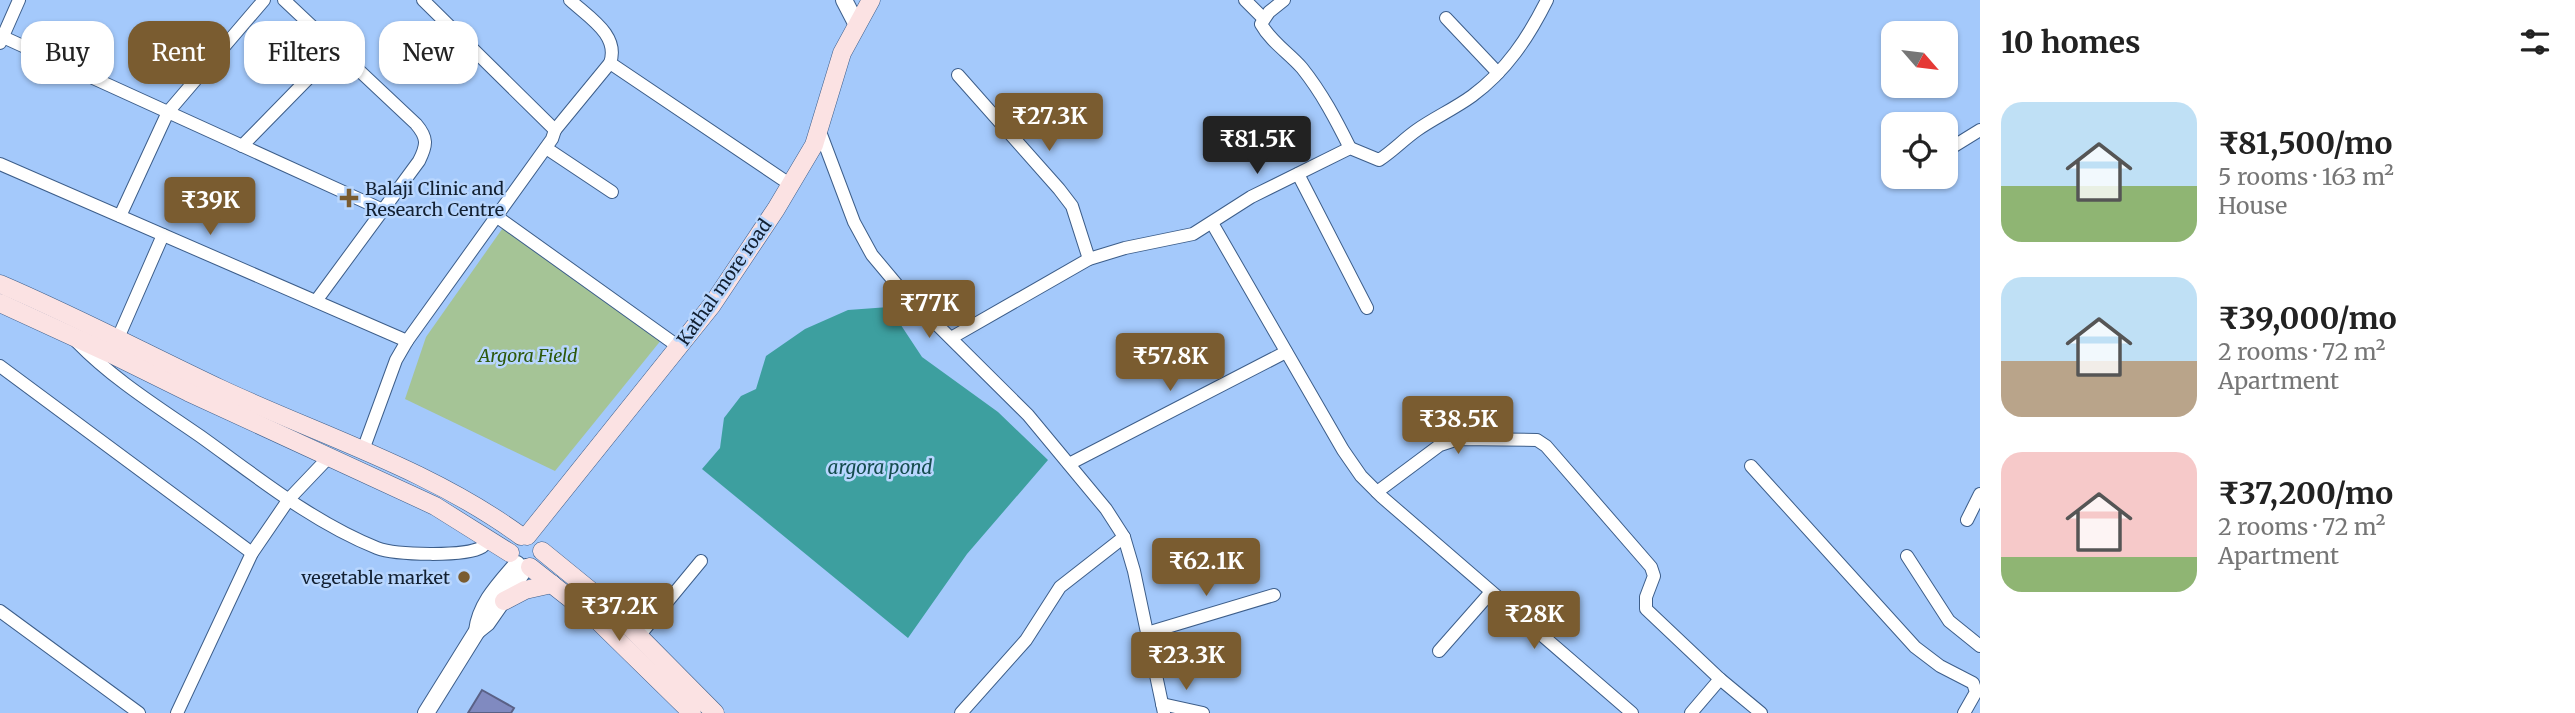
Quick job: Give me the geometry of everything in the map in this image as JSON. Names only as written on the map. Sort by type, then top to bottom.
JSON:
[{"type":"main road","name":"Kathal more road","points":[[524,536],[712,305],[791,185],[814,145],[842,53],[871,0]]},
{"type":"main road","points":[[0,284],[221,389],[436,483],[486,510],[524,536],[534,538],[542,551],[599,597],[715,713]]},
{"type":"main road","points":[[0,303],[435,506],[490,539],[596,619],[692,713]]},
{"type":"main road","points":[[521,563],[515,540],[524,536]]},
{"type":"main road","points":[[521,563],[536,563],[542,551]]},
{"type":"main road","points":[[504,601],[525,590],[552,584]]},
{"type":"street","points":[[19,0],[1,40],[168,112],[383,210]]},
{"type":"street","points":[[120,216],[168,112],[264,0]]},
{"type":"street","points":[[284,0],[307,21]]},
{"type":"street","points":[[424,0],[555,130]]},
{"type":"street","points":[[363,450],[387,383],[407,341],[546,148],[555,130],[610,63],[613,54],[611,42],[603,30],[570,0]]},
{"type":"street","points":[[844,0],[857,25]]},
{"type":"street","points":[[1245,0],[1263,19]]},
{"type":"street","points":[[1284,0],[1261,24],[1318,89],[1350,148],[1379,160],[1415,131],[1473,95],[1498,73],[1513,58],[1531,32],[1547,0]]},
{"type":"street","points":[[1446,18],[1498,73]]},
{"type":"street","points":[[610,63],[791,185]]},
{"type":"street","points":[[958,75],[1066,198],[1079,224],[1089,259]]},
{"type":"street","points":[[316,301],[419,161],[427,145],[425,134],[365,76]]},
{"type":"street","points":[[242,146],[303,84]]},
{"type":"street","points":[[819,129],[854,222],[872,256],[898,286],[1028,415],[1106,509],[1124,537],[1163,708],[1203,713]]},
{"type":"street","points":[[1958,144],[1980,130]]},
{"type":"street","points":[[546,148],[612,192]]},
{"type":"street","points":[[951,338],[1089,259],[1125,248],[1180,239],[1193,234],[1251,197],[1350,148]]},
{"type":"street","points":[[0,164],[407,341]]},
{"type":"street","points":[[1298,174],[1367,308]]},
{"type":"street","points":[[496,216],[679,346]]},
{"type":"street","points":[[1212,223],[1343,450],[1362,476],[1377,492],[1632,713]]},
{"type":"street","points":[[118,338],[163,235]]},
{"type":"street","points":[[67,333],[113,374],[289,499],[339,530],[380,549],[410,554],[450,553],[481,548],[490,539]]},
{"type":"street","points":[[1069,464],[1286,352]]},
{"type":"street","points":[[0,366],[252,553]]},
{"type":"street","points":[[1377,492],[1433,450],[1458,439],[1537,440],[1546,446],[1651,567],[1654,576],[1646,597],[1646,609],[1720,679],[1761,713]]},
{"type":"street","points":[[177,713],[252,553],[289,499],[329,457]]},
{"type":"street","points":[[1751,466],[1915,647],[1940,666],[1973,683],[1976,692],[1964,713]]},
{"type":"street","points":[[1967,520],[1980,494]]},
{"type":"street","points":[[961,713],[1041,621],[1060,587],[1124,537]]},
{"type":"street","points":[[1907,556],[1949,621],[1980,646]]},
{"type":"street","points":[[639,636],[701,561]]},
{"type":"street","points":[[426,713],[477,631],[504,601],[521,563]]},
{"type":"street","points":[[477,631],[478,618],[493,593],[521,563]]},
{"type":"street","points":[[1439,651],[1491,592]]},
{"type":"street","points":[[1147,633],[1274,594]]},
{"type":"street","points":[[0,611],[139,713]]},
{"type":"street","points":[[1691,713],[1720,679]]},
{"type":"green space","name":"Argora Field","points":[[507,222],[662,339],[555,471],[405,399],[426,337]]},
{"type":"water","name":"argora pond","points":[[889,307],[922,357],[998,412],[1048,460],[967,554],[908,638],[702,469],[720,448],[724,418],[741,396],[756,389],[766,356],[805,329],[848,310]]},
{"type":"building","points":[[482,690],[514,708],[511,713],[468,713]]},
{"type":"place","name":"Balaji Clinic and Research Centre","points":[[349,198]]},
{"type":"place","name":"vegetable market","points":[[464,577]]}]
